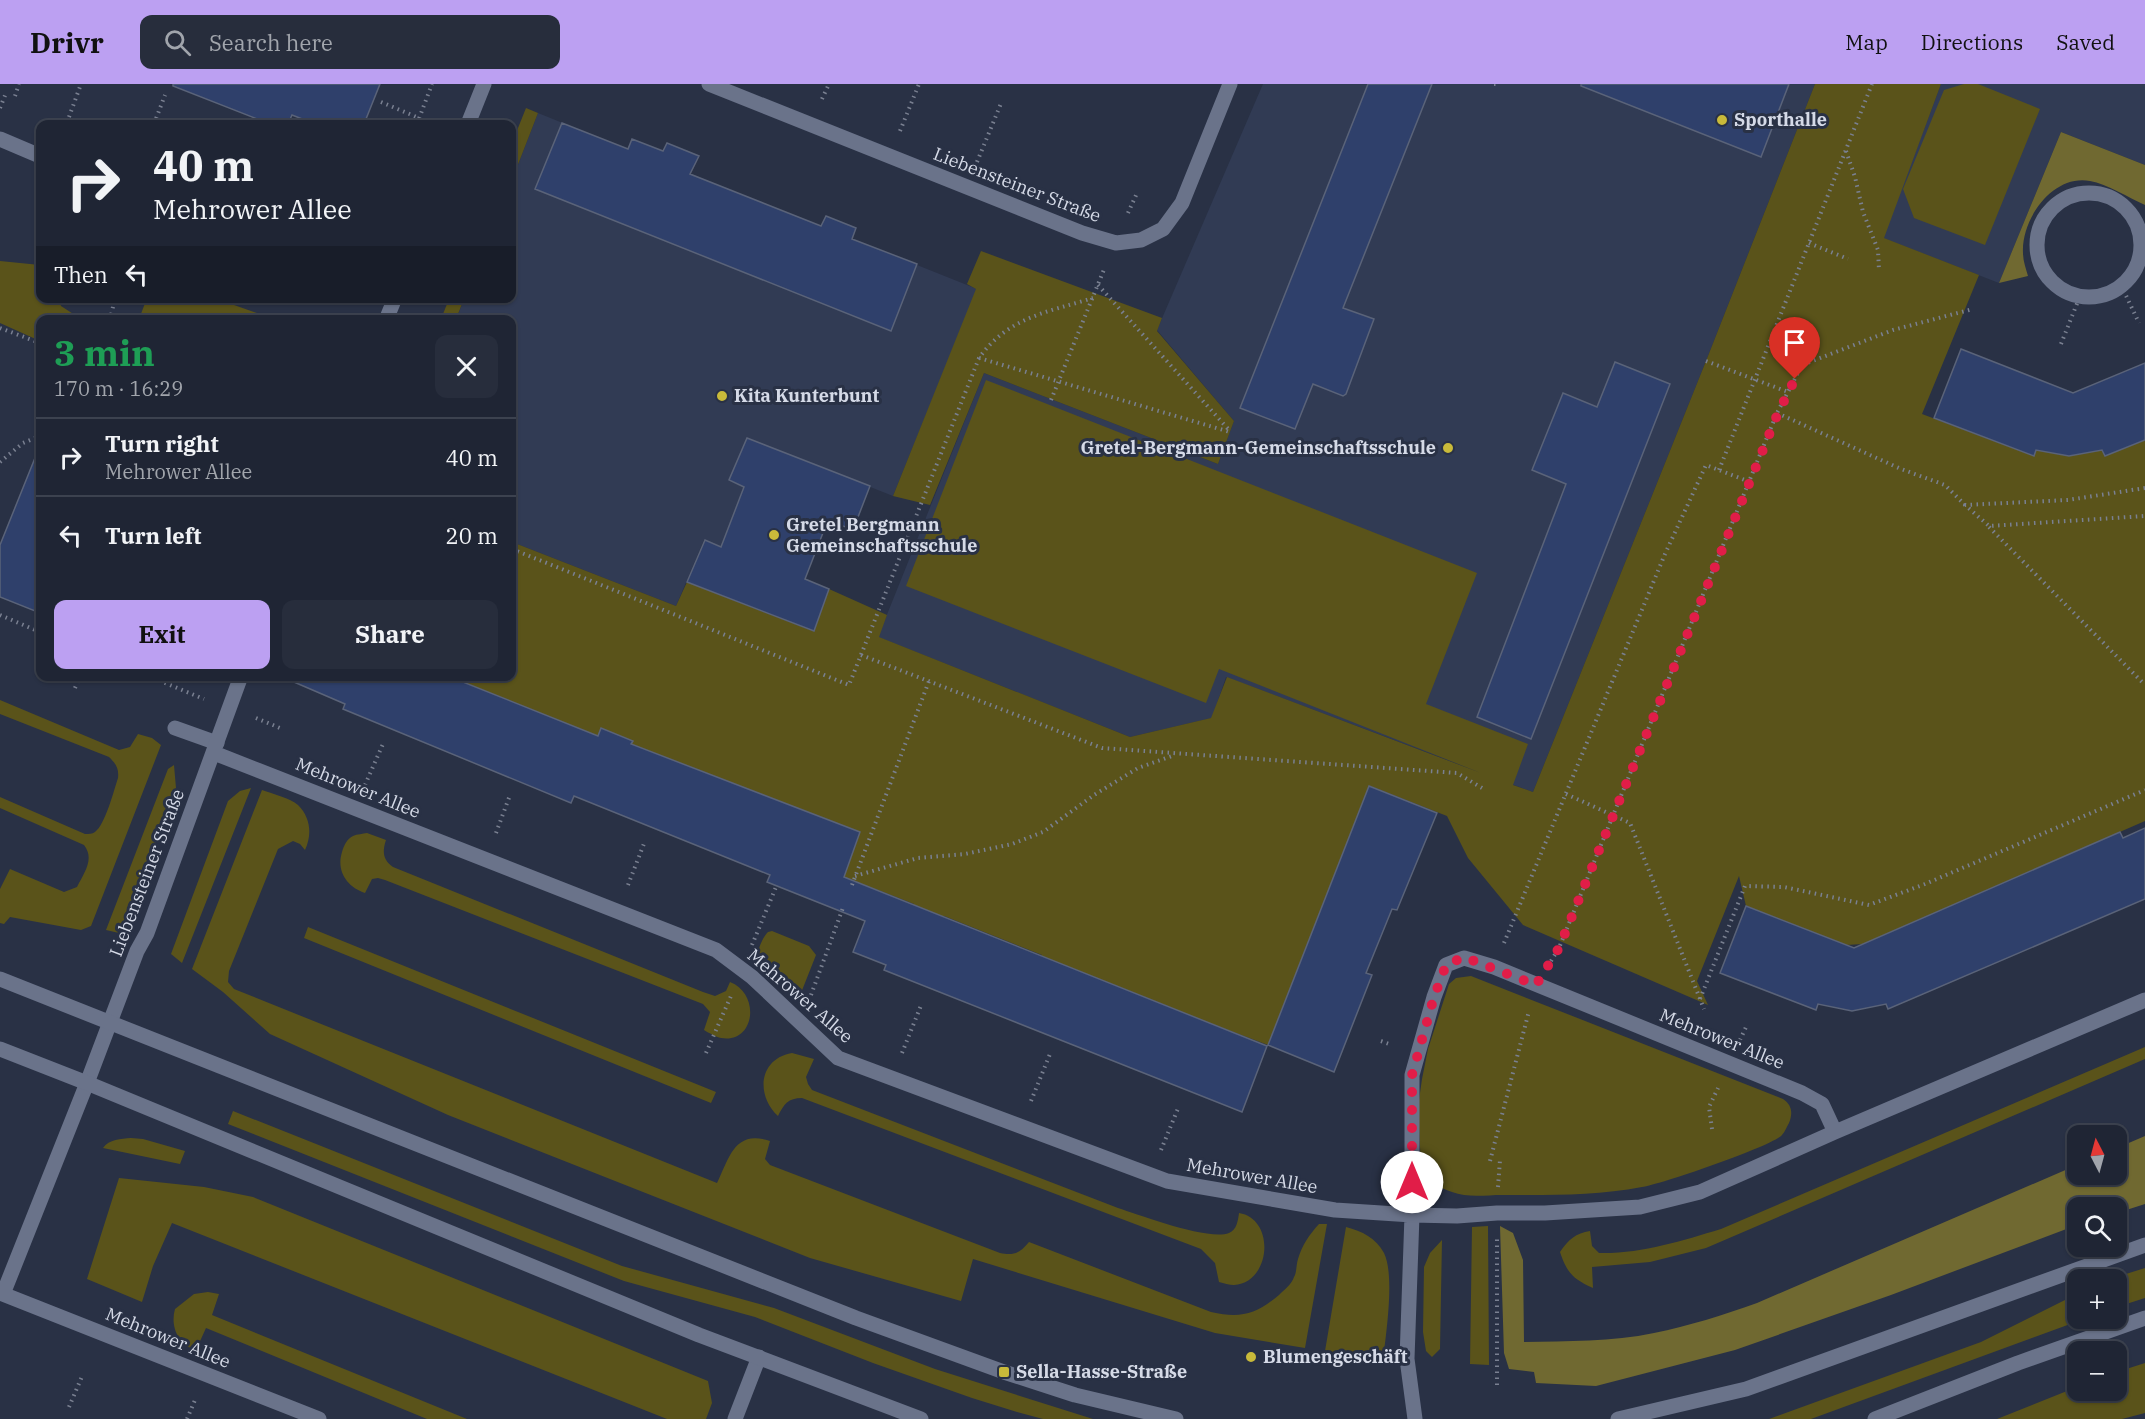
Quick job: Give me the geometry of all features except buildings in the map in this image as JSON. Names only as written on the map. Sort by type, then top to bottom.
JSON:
[{"type":"street","points":[[470,120],[484,84]]},
{"type":"street","name":"Liebensteiner Straße","points":[[709,84],[1082,233],[1116,243],[1141,240],[1163,229],[1182,204],[1230,84]]},
{"type":"street","points":[[0,140],[36,154]]},
{"type":"street","points":[[2076,195],[2102,195],[2115,201],[2134,220],[2143,246],[2134,272],[2121,285],[2102,296],[2080,296],[2062,290],[2051,282],[2038,259],[2038,231],[2052,208],[2076,195]]},
{"type":"street","name":"Liebensteiner Straße","points":[[87,1083],[137,951],[147,933],[239,681]]},
{"type":"street","name":"Mehrower Allee","points":[[175,728],[215,748],[356,808],[716,950],[752,977],[838,1058],[1167,1181],[1335,1210],[1457,1216],[1545,1213],[1640,1207],[1700,1192],[2145,1000]]},
{"type":"street","name":"Mehrower Allee","points":[[1415,1419],[1407,1359],[1412,1215],[1412,1075],[1434,997],[1446,965],[1464,957],[1494,967],[1802,1093],[1822,1104],[1835,1132]]},
{"type":"street","points":[[0,979],[856,1318],[1054,1388],[1176,1419]]},
{"type":"street","points":[[0,1049],[688,1331],[921,1419]]},
{"type":"street","name":"Mehrower Allee","points":[[87,1083],[1,1293],[319,1419]]},
{"type":"street","points":[[1618,1419],[1746,1389],[2145,1245]]},
{"type":"street","points":[[1875,1419],[2018,1363],[2145,1318]]},
{"type":"street","points":[[735,1419],[759,1357]]},
{"type":"path","points":[[15,96],[19,84]]},
{"type":"path","points":[[69,117],[81,84]]},
{"type":"path","points":[[381,102],[419,118],[432,84]]},
{"type":"path","points":[[890,156],[919,84]]},
{"type":"path","points":[[1719,470],[1872,84]]},
{"type":"path","points":[[0,108],[6,93]]},
{"type":"path","points":[[156,120],[165,95]]},
{"type":"path","points":[[967,187],[1002,101]]},
{"type":"path","points":[[1845,150],[1855,177],[1863,212],[1878,250],[1878,270]]},
{"type":"path","points":[[1051,400],[1116,243]]},
{"type":"path","points":[[1809,243],[1848,259]]},
{"type":"path","points":[[979,358],[1230,432],[1098,285]]},
{"type":"path","points":[[2121,285],[2139,323]]},
{"type":"path","points":[[2061,344],[2080,296]]},
{"type":"path","points":[[516,551],[849,685],[979,358],[989,344],[1025,318],[1093,298]]},
{"type":"path","points":[[1490,1161],[1536,985],[1559,948],[1615,816],[1778,413],[1802,365],[1893,330],[1973,309]]},
{"type":"path","points":[[0,328],[36,342]]},
{"type":"path","points":[[1706,361],[1788,392]]},
{"type":"path","points":[[1778,413],[1900,469],[1945,485],[1989,526],[2145,685]]},
{"type":"path","points":[[0,462],[23,443],[36,438]]},
{"type":"path","points":[[1494,967],[1665,554],[1706,465],[1750,482]]},
{"type":"path","points":[[1965,505],[2068,500],[2145,488]]},
{"type":"path","points":[[1989,526],[2145,516]]},
{"type":"path","points":[[0,615],[36,630]]},
{"type":"path","points":[[861,655],[1102,748],[1457,773],[1482,788]]},
{"type":"path","points":[[75,688],[78,681]]},
{"type":"path","points":[[159,681],[189,694]]},
{"type":"path","points":[[852,885],[929,681]]},
{"type":"path","points":[[356,808],[383,744]]},
{"type":"path","points":[[855,876],[918,858],[965,854],[1012,844],[1043,832],[1138,768],[1179,754]]},
{"type":"path","points":[[1700,999],[1745,886],[1784,887],[1869,904],[1925,884],[2145,790]]},
{"type":"path","points":[[1566,794],[1629,823],[1704,1009]]},
{"type":"path","points":[[486,860],[510,795]]},
{"type":"path","points":[[618,912],[645,841]]},
{"type":"path","points":[[764,918],[776,887]]},
{"type":"path","points":[[801,1024],[844,905]]},
{"type":"path","points":[[891,1078],[922,1003]]},
{"type":"path","points":[[1020,1126],[1050,1054]]},
{"type":"path","points":[[1152,1176],[1179,1106]]},
{"type":"path","points":[[1497,1385],[1497,1213],[1500,1160]]},
{"type":"path","points":[[69,1407],[83,1374]]},
{"type":"shaded area","name":"Gretel-Bergmann-Gemeinschaftsschule","points":[[1263,84],[1815,84],[1533,792],[1226,677],[1212,718],[1130,737],[878,637],[984,373],[1218,464],[1234,421],[1157,330]]},
{"type":"shaded area","points":[[1815,84],[1941,84],[1884,238],[1979,275],[1922,414],[2034,456],[2036,450],[2069,456],[2102,450],[2105,456],[2145,440],[2145,821],[1863,944],[1846,945],[1746,906],[1739,876],[1697,981],[1708,1005],[1523,925],[1468,858],[1447,816],[1370,786],[1268,1045],[1201,1020],[1168,1014],[1170,1007],[1072,968],[1040,963],[1042,955],[944,916],[941,924],[911,912],[914,904],[878,890],[842,882],[860,832],[667,758],[628,751],[632,742],[601,729],[598,736],[458,681],[516,681],[516,544],[676,606],[687,582],[813,631],[829,589],[887,615],[879,637],[1130,737],[1211,718],[1227,677],[1481,773],[1219,669],[1206,703],[906,586],[986,380],[1477,573],[1426,704],[1528,744],[1513,785],[1533,792]]},
{"type":"shaded area","points":[[1941,84],[2145,84],[2145,165],[2061,132],[1999,283],[1883,238]]},
{"type":"shaded area","points":[[1964,84],[1978,84],[2040,109],[1985,245],[1914,218],[1903,189],[1944,90]]},
{"type":"shaded area","points":[[526,108],[538,113],[516,170],[516,133]]},
{"type":"shaded area","name":"Kita Kunterbunt","points":[[538,113],[627,149],[632,139],[663,151],[667,143],[699,156],[691,174],[821,226],[826,216],[856,228],[852,239],[977,289],[893,496],[747,438],[729,480],[744,487],[721,547],[704,540],[676,606],[516,544],[516,315],[458,315],[462,303],[516,303],[516,170]]},
{"type":"shaded area","points":[[2061,132],[2145,165],[2145,205],[2111,188],[2090,181],[2076,181],[2064,185],[2042,202],[2027,226],[2023,253],[2028,276],[1999,283]]},
{"type":"shaded area","points":[[981,251],[1162,318],[1157,331],[1234,421],[1218,464],[984,373],[930,505],[893,496],[976,289],[967,284]]},
{"type":"shaded area","points":[[0,261],[36,265],[36,303],[60,303],[75,315],[36,315],[36,339],[0,323]]},
{"type":"shaded area","points":[[145,303],[228,303],[263,315],[141,315]]},
{"type":"shaded area","points":[[447,303],[462,303],[458,315],[443,315]]},
{"type":"shaded area","points":[[0,700],[119,750],[130,747],[138,734],[152,738],[161,745],[91,926],[81,930],[10,917],[4,924],[0,923],[0,889],[10,869],[64,892],[77,887],[87,866],[89,855],[84,845],[0,808],[0,797],[85,834],[92,834],[99,828],[106,815],[118,778],[117,769],[109,757],[0,714]]},
{"type":"shaded area","points":[[174,765],[176,788],[172,803],[119,933],[106,930],[168,769]]},
{"type":"shaded area","points":[[251,788],[182,963],[171,954],[228,801],[240,791]]},
{"type":"shaded area","points":[[262,790],[286,798],[298,805],[308,821],[309,838],[305,850],[293,841],[278,849],[229,971],[228,982],[234,989],[717,1183],[734,1148],[748,1139],[758,1138],[770,1141],[765,1159],[770,1165],[1000,1253],[1016,1253],[1029,1242],[1211,1312],[1240,1315],[1255,1311],[1271,1301],[1293,1280],[1297,1261],[1309,1236],[1319,1224],[1327,1224],[1305,1348],[1215,1333],[973,1259],[961,1301],[810,1258],[448,1115],[270,1034],[223,992],[192,969]]},
{"type":"shaded area","points":[[367,833],[386,840],[384,855],[393,867],[703,992],[715,996],[726,991],[730,982],[740,988],[750,1007],[747,1026],[732,1038],[721,1038],[704,1030],[710,1012],[703,1004],[385,880],[372,879],[365,893],[353,887],[342,872],[341,859],[344,847],[346,842],[355,835]]},
{"type":"shaded area","points":[[308,927],[716,1092],[711,1103],[304,938]]},
{"type":"shaded area","points":[[772,931],[809,946],[816,955],[799,998],[758,958],[762,941],[768,932]]},
{"type":"shaded area","points":[[1471,976],[1783,1099],[1791,1110],[1789,1123],[1782,1135],[1759,1147],[1692,1172],[1642,1187],[1555,1195],[1477,1196],[1458,1194],[1443,1188],[1430,1180],[1421,1167],[1418,1107],[1428,1049],[1449,984],[1456,978]]},
{"type":"shaded area","points":[[2145,1047],[2145,1059],[1706,1248],[1650,1262],[1592,1267],[1593,1288],[1580,1282],[1572,1274],[1565,1265],[1560,1252],[1573,1238],[1590,1231],[1592,1246],[1599,1253],[1615,1253],[1646,1249],[1721,1229]]},
{"type":"shaded area","points":[[792,1053],[814,1059],[806,1077],[812,1090],[1118,1208],[1174,1226],[1219,1235],[1234,1230],[1239,1213],[1251,1218],[1259,1226],[1263,1238],[1262,1263],[1256,1274],[1246,1282],[1234,1285],[1219,1282],[1215,1263],[1201,1249],[802,1098],[787,1102],[778,1116],[766,1099],[764,1079],[772,1063]]},
{"type":"shaded area","points":[[233,1111],[622,1266],[774,1308],[935,1369],[1093,1419],[1043,1419],[1017,1412],[873,1363],[755,1317],[624,1281],[228,1124]]},
{"type":"shaded area","points":[[2145,1136],[2145,1204],[2127,1210],[2127,1197],[2067,1197],[2067,1229],[1891,1295],[1735,1350],[1596,1386],[1536,1383],[1534,1372],[1509,1369],[1504,1353],[1500,1226],[1513,1233],[1523,1260],[1524,1342],[1638,1336],[1693,1324],[1757,1303],[2067,1169],[2067,1185],[2127,1185],[2127,1144]]},
{"type":"shaded area","points":[[143,1139],[185,1151],[180,1164],[103,1148],[112,1141]]},
{"type":"shaded area","points":[[119,1178],[204,1187],[253,1197],[708,1381],[712,1403],[706,1419],[667,1419],[172,1223],[153,1266],[142,1302],[87,1279]]},
{"type":"shaded area","points":[[1488,1226],[1489,1365],[1470,1364],[1472,1227]]},
{"type":"shaded area","points":[[1346,1227],[1373,1239],[1384,1253],[1387,1263],[1389,1305],[1383,1360],[1325,1351]]},
{"type":"shaded area","points":[[1442,1240],[1440,1349],[1432,1357],[1426,1351],[1423,1332],[1424,1267],[1430,1253]]},
{"type":"shaded area","points":[[2145,1268],[2145,1298],[2127,1304],[2127,1274]]},
{"type":"shaded area","points":[[208,1292],[219,1294],[212,1315],[467,1419],[427,1419],[206,1328],[196,1350],[190,1348],[177,1334],[174,1322],[175,1309],[194,1294]]},
{"type":"shaded area","points":[[2067,1299],[2067,1325],[1811,1419],[1769,1419],[1981,1342]]},
{"type":"shaded area","points":[[2145,1363],[2145,1413],[2122,1419],[1997,1419],[2067,1391],[2067,1401],[2127,1401],[2127,1369]]},
{"type":"place","name":"Sporthalle","points":[[1722,120]]},
{"type":"place","name":"Kita Kunterbunt","points":[[722,396]]},
{"type":"place","name":"Gretel-Bergmann-Gemeinschaftsschule","points":[[1448,448]]},
{"type":"place","name":"Gretel Bergmann Gemeinschaftsschule","points":[[774,535]]},
{"type":"place","name":"Blumengeschäft","points":[[1251,1357]]},
{"type":"place","name":"Sella-Hasse-Straße","points":[[1004,1372]]},
{"type":"route","points":[[1412,1182],[1412,1075],[1434,997],[1446,965],[1464,957],[1536,985],[1559,948],[1778,413],[1795,379]]}]
